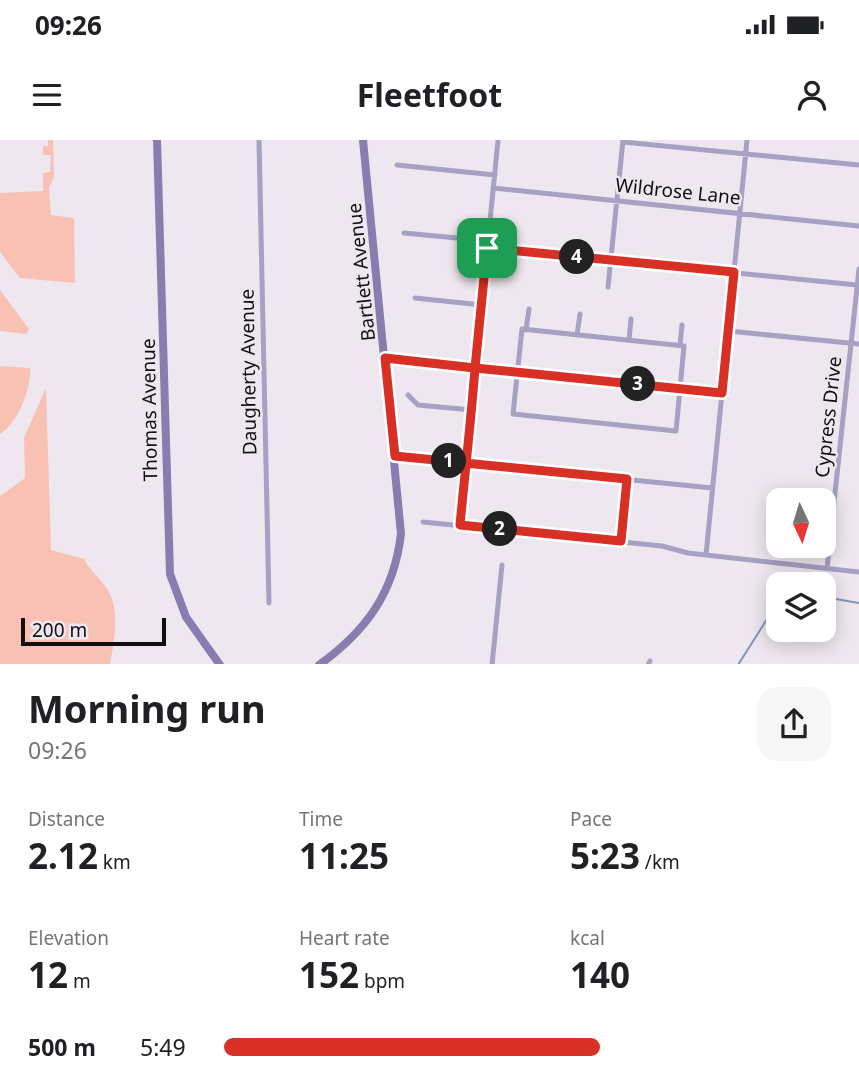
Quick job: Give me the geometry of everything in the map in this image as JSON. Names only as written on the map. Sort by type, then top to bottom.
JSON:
[{"type":"main road","name":"Thomas Avenue","points":[[157,140],[170,574],[186,617],[220,664]]},
{"type":"main road","name":"Bartlett Avenue","points":[[319,664],[374,614],[392,578],[401,524],[363,140]]},
{"type":"street","name":"Daugherty Avenue","points":[[259,140],[269,603]]},
{"type":"street","points":[[460,525],[498,140]]},
{"type":"street","points":[[706,555],[747,140]]},
{"type":"street","points":[[608,286],[623,141],[859,165]]},
{"type":"street","points":[[397,165],[495,175]]},
{"type":"street","name":"Wildrose Lane","points":[[494,188],[859,226]]},
{"type":"street","points":[[404,233],[611,260],[858,285]]},
{"type":"street","name":"Cypress Drive","points":[[827,568],[855,344],[859,269]]},
{"type":"street","points":[[415,298],[482,305]]},
{"type":"street","points":[[528,309],[513,414],[676,431],[682,325]]},
{"type":"street","points":[[578,335],[580,314]]},
{"type":"street","points":[[629,340],[631,319]]},
{"type":"street","points":[[524,330],[682,346]]},
{"type":"street","points":[[728,331],[855,344]]},
{"type":"street","points":[[385,358],[722,393]]},
{"type":"street","points":[[408,395],[418,405],[472,410]]},
{"type":"street","points":[[395,456],[712,488]]},
{"type":"street","points":[[621,541],[627,479]]},
{"type":"street","points":[[423,522],[621,541],[706,555],[859,572]]},
{"type":"street","points":[[492,664],[502,565]]},
{"type":"shaded area","points":[[48,140],[53,140],[54,177],[49,188],[51,215],[74,218],[75,283],[20,278],[0,252],[0,193],[43,191],[43,173],[50,172],[51,155],[43,155],[43,146],[48,146]]},
{"type":"shaded area","points":[[0,290],[29,329],[27,334],[0,331]]},
{"type":"shaded area","points":[[0,366],[30,368],[30,376],[22,405],[12,422],[0,434]]},
{"type":"shaded area","points":[[46,388],[51,550],[84,559],[111,597],[115,626],[110,664],[0,664],[0,496],[25,478],[24,438]]},
{"type":"waterway","points":[[836,599],[859,603]]},
{"type":"waterway","points":[[739,664],[766,621]]},
{"type":"route","points":[[487,248],[475,368],[385,358],[395,456],[466,463],[627,479],[621,541],[460,525],[466,463],[472,410],[475,368],[722,393],[734,272],[487,248]]}]
